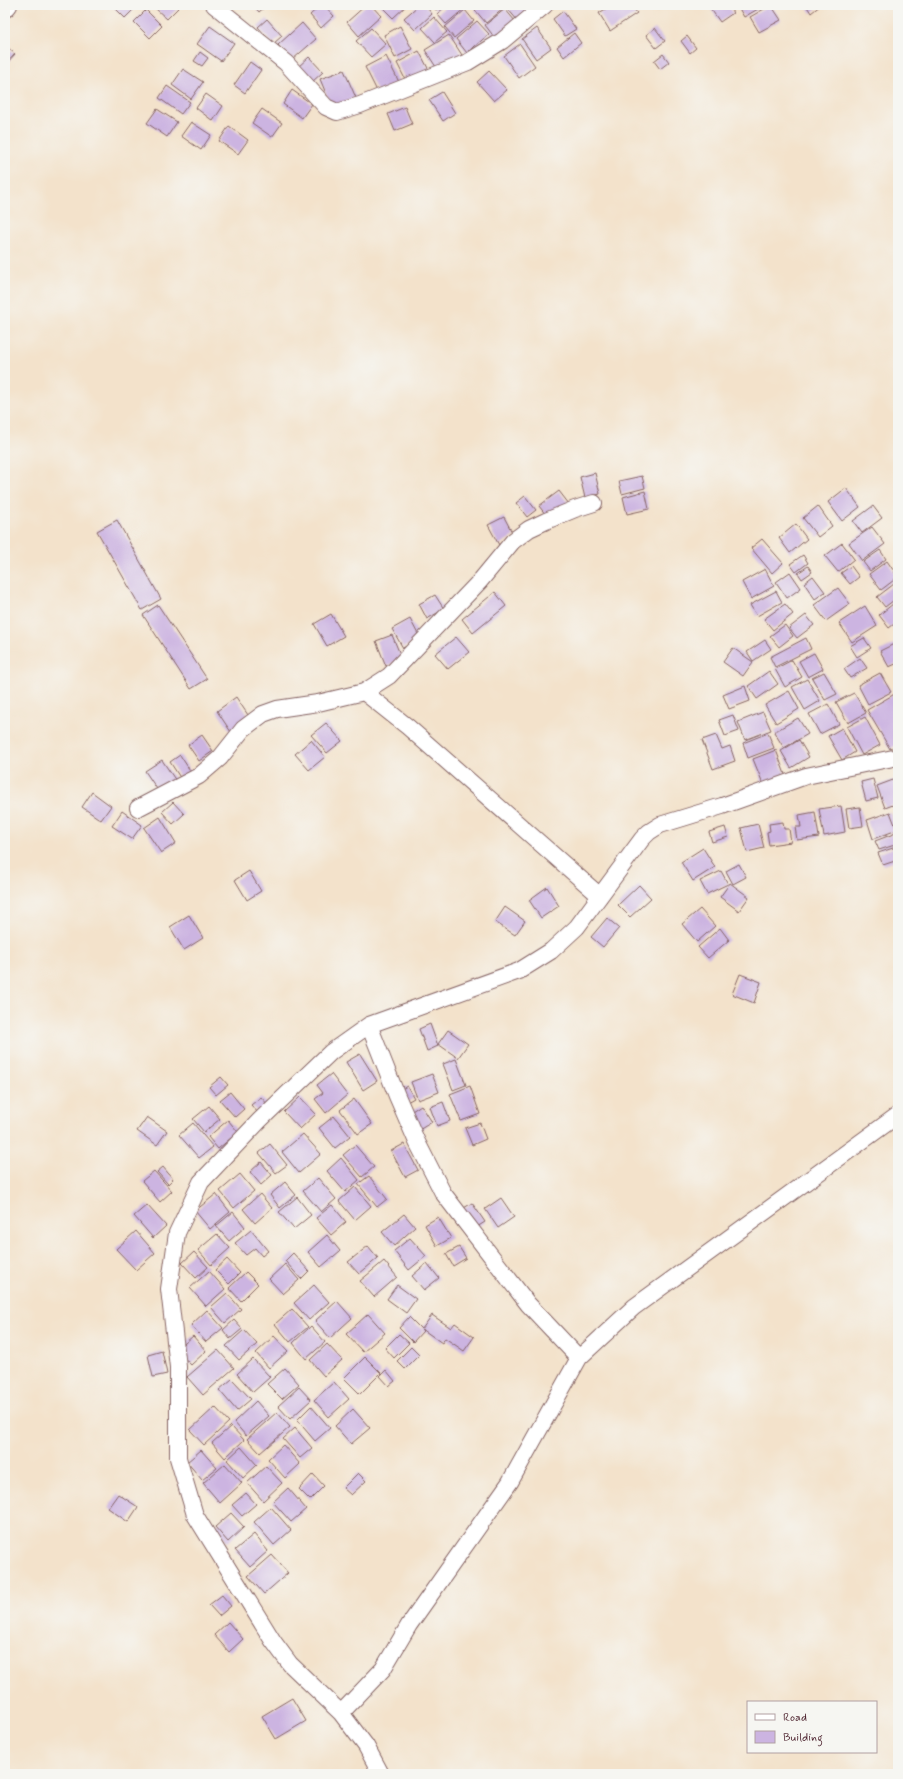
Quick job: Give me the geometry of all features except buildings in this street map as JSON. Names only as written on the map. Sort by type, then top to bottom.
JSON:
[{"type":"street","points":[[214,5],[286,63],[326,107],[337,112],[360,105],[468,62],[502,41],[545,5]]},
{"type":"street","points":[[138,808],[199,776],[220,758],[243,729],[263,714],[277,709],[318,703],[364,692],[389,676],[480,581],[513,541],[529,529],[546,521],[575,508],[594,503]]},
{"type":"street","points":[[364,692],[408,727],[600,896]]},
{"type":"street","points":[[381,1774],[366,1746],[341,1713],[290,1664],[272,1641],[195,1515],[178,1458],[178,1367],[169,1289],[177,1233],[202,1182],[260,1120],[331,1052],[369,1025],[519,971],[551,951],[577,927],[642,840],[649,832],[660,825],[722,806],[806,776],[898,757]]},
{"type":"street","points":[[369,1025],[411,1128],[443,1193],[528,1304],[579,1358]]},
{"type":"street","points":[[341,1713],[383,1669],[409,1625],[510,1482],[579,1358],[634,1306],[898,1115]]}]
